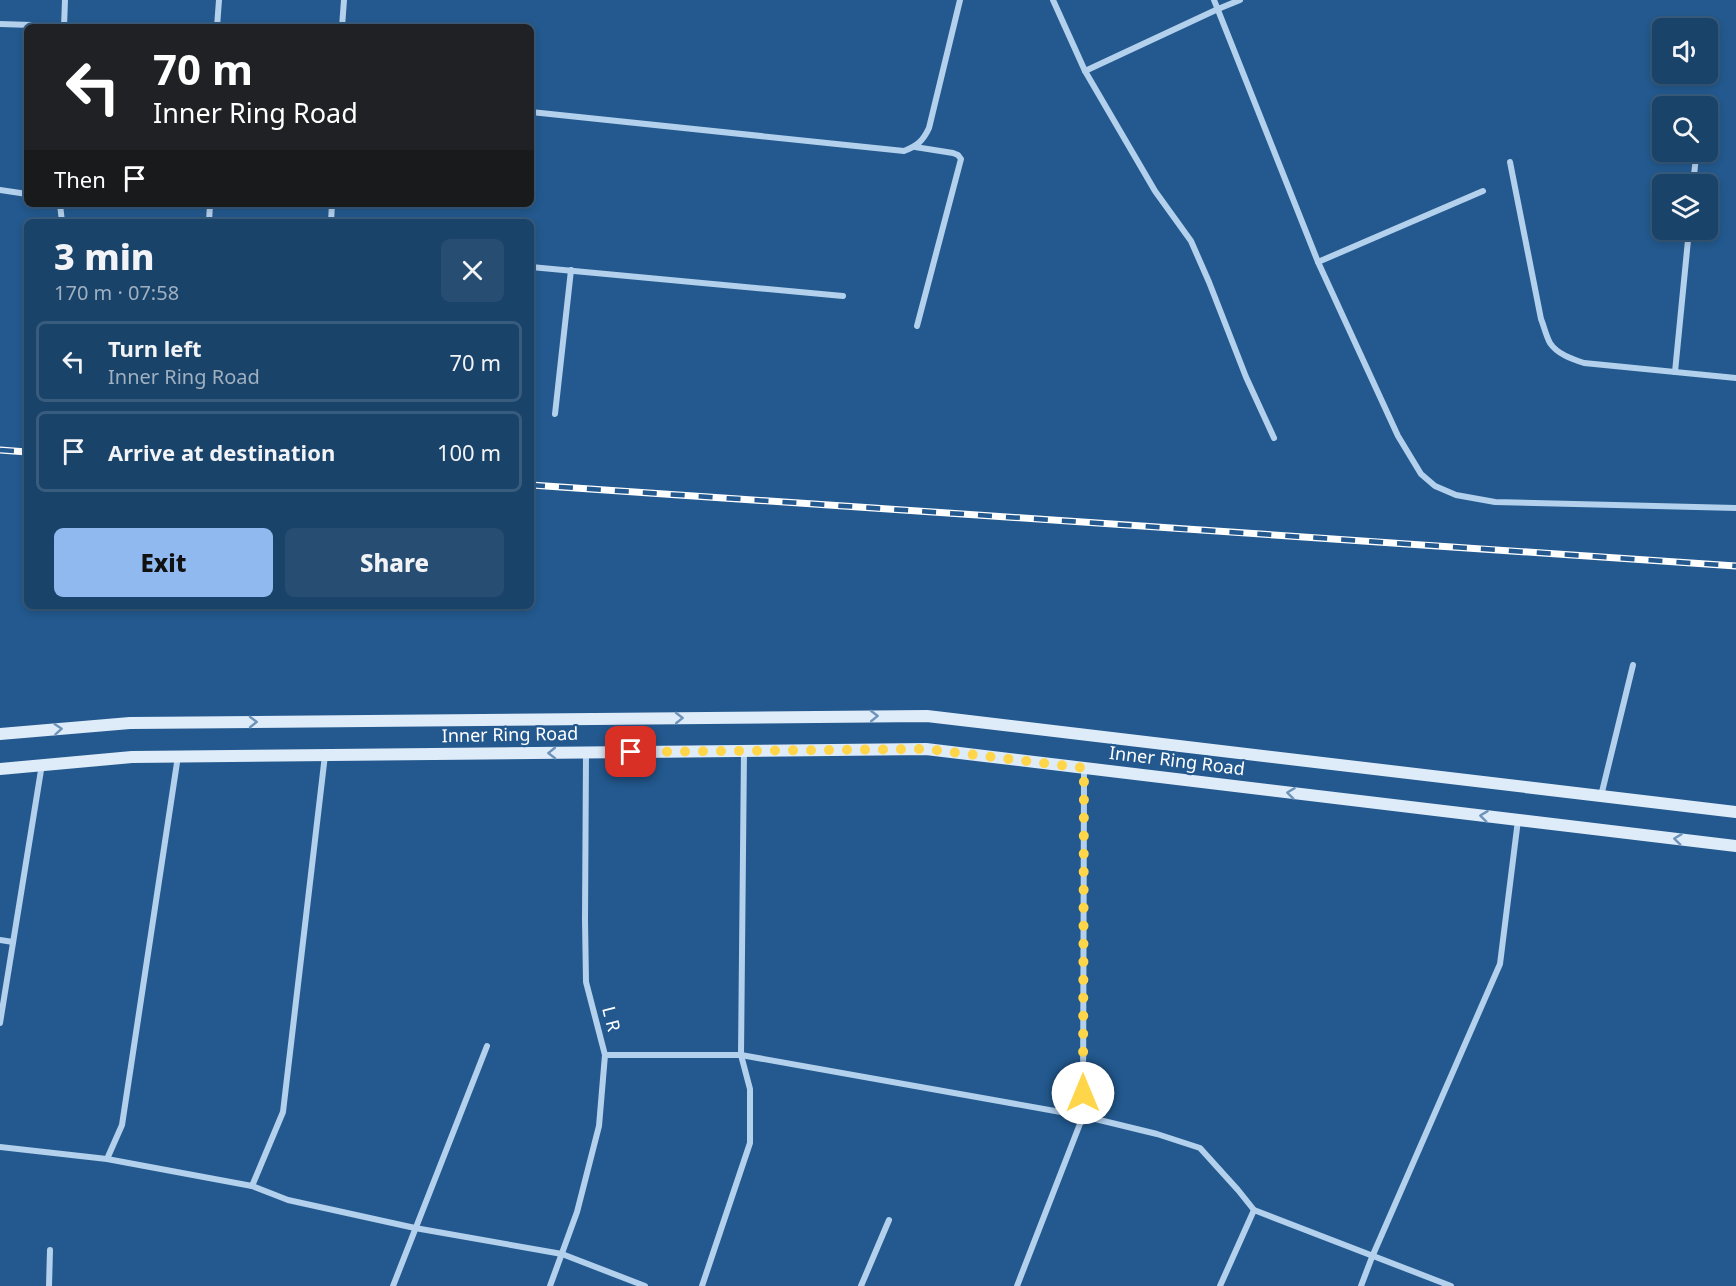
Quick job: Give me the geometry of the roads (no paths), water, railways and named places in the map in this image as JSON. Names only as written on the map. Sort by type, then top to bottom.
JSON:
[{"type":"main road","name":"Inner Ring Road","points":[[0,734],[130,723],[927,716],[1736,812]]},
{"type":"main road","name":"Inner Ring Road","points":[[0,769],[132,757],[178,756],[926,749],[1736,846]]},
{"type":"street","points":[[64,24],[65,0]]},
{"type":"street","points":[[218,24],[219,0]]},
{"type":"street","points":[[342,24],[344,0]]},
{"type":"street","points":[[534,112],[904,151],[915,147],[922,141],[929,128],[960,0]]},
{"type":"street","points":[[1053,0],[1085,71],[1155,190],[1191,241],[1246,377],[1274,438]]},
{"type":"street","points":[[1214,0],[1318,262],[1398,436],[1421,474],[1435,486],[1456,495],[1494,502],[1736,508]]},
{"type":"street","points":[[1085,71],[1240,0]]},
{"type":"street","points":[[0,24],[24,25]]},
{"type":"street","points":[[915,147],[953,153],[961,159],[917,326]]},
{"type":"street","points":[[1510,162],[1541,319],[1550,343],[1557,350],[1571,359],[1584,363],[1736,378]]},
{"type":"street","points":[[0,190],[24,194]]},
{"type":"street","points":[[1318,262],[1483,190]]},
{"type":"street","points":[[1675,372],[1688,240]]},
{"type":"street","points":[[534,267],[843,296]]},
{"type":"street","points":[[555,414],[571,270]]},
{"type":"street","points":[[1601,796],[1633,665]]},
{"type":"street","points":[[702,1286],[750,1143],[750,1089],[741,1055],[744,751]]},
{"type":"street","name":"L R","points":[[550,1286],[577,1212],[599,1126],[604,1055],[586,982],[586,752]]},
{"type":"street","points":[[252,1186],[284,1112],[325,755]]},
{"type":"street","points":[[107,1159],[122,1125],[178,756]]},
{"type":"street","points":[[0,1023],[42,764]]},
{"type":"street","points":[[1017,1286],[1083,1116],[1084,768]]},
{"type":"street","points":[[1361,1286],[1500,963],[1518,820]]},
{"type":"street","points":[[0,940],[13,942]]},
{"type":"street","points":[[393,1286],[487,1046]]},
{"type":"street","points":[[604,1055],[741,1055],[1083,1116],[1157,1134],[1200,1148],[1254,1210],[1451,1286]]},
{"type":"street","points":[[0,1147],[107,1159],[252,1186],[288,1200],[415,1228],[562,1254],[645,1286]]},
{"type":"street","points":[[1220,1286],[1254,1210]]},
{"type":"street","points":[[861,1286],[889,1220]]},
{"type":"street","points":[[49,1286],[50,1250]]},
{"type":"railway","points":[[0,450],[24,452]]},
{"type":"railway","points":[[534,485],[1736,566]]}]
